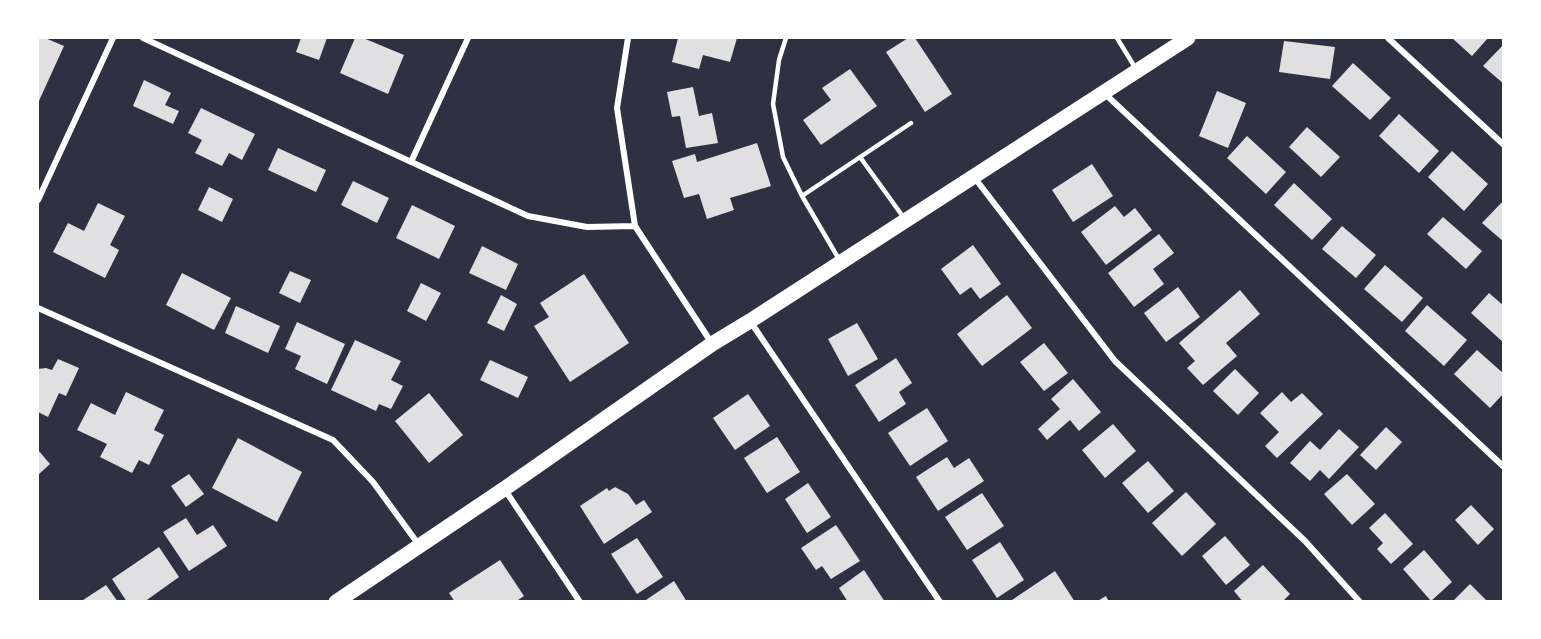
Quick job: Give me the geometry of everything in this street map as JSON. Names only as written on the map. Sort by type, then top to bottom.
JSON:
[{"type":"main road","points":[[336,602],[504,489],[712,344],[1188,38]]},
{"type":"street","points":[[38,200],[113,38]]},
{"type":"street","points":[[143,38],[528,216],[587,227],[635,226]]},
{"type":"street","points":[[411,162],[468,38]]},
{"type":"street","points":[[627,38],[617,108],[635,226],[712,344]]},
{"type":"street","points":[[1388,38],[1503,145]]},
{"type":"street","points":[[1103,92],[1503,467]]},
{"type":"street","points":[[974,176],[1115,361],[1305,541],[1360,602]]},
{"type":"street","points":[[38,308],[333,440],[373,482],[420,545]]},
{"type":"street","points":[[750,321],[940,602]]},
{"type":"street","points":[[504,489],[580,602]]},
{"type":"lane","points":[[786,38],[779,60],[773,104],[783,157],[802,196],[841,262]]},
{"type":"lane","points":[[1117,38],[1137,70]]},
{"type":"lane","points":[[802,196],[911,123]]},
{"type":"lane","points":[[860,157],[906,220]]},
{"type":"building","points":[[38,38],[45,38],[64,46],[38,103]]},
{"type":"building","points":[[301,38],[327,38],[319,60],[296,52]]},
{"type":"building","points":[[355,38],[363,38],[404,55],[388,94],[340,73]]},
{"type":"building","points":[[678,38],[737,38],[730,62],[703,55],[699,69],[672,62]]},
{"type":"building","points":[[908,38],[915,38],[952,94],[925,112],[886,52]]},
{"type":"building","points":[[1452,38],[1488,38],[1472,56]]},
{"type":"building","points":[[1284,41],[1335,47],[1330,79],[1279,72]]},
{"type":"building","points":[[1504,44],[1504,84],[1483,66]]},
{"type":"building","points":[[1353,63],[1391,98],[1370,120],[1332,86]]},
{"type":"building","points":[[850,69],[877,106],[821,145],[803,120],[831,100],[822,88]]},
{"type":"building","points":[[144,80],[171,93],[165,105],[179,111],[173,124],[133,106]]},
{"type":"building","points":[[693,87],[699,116],[712,113],[718,143],[686,148],[680,116],[672,117],[667,92]]},
{"type":"building","points":[[1217,91],[1246,103],[1228,148],[1199,136]]},
{"type":"building","points":[[201,108],[255,134],[242,160],[229,153],[222,166],[195,153],[202,140],[188,133]]},
{"type":"building","points":[[1399,114],[1439,151],[1419,173],[1379,136]]},
{"type":"building","points":[[1307,127],[1340,157],[1321,177],[1289,147]]},
{"type":"building","points":[[1247,136],[1286,172],[1266,194],[1227,158]]},
{"type":"building","points":[[757,143],[771,186],[730,198],[734,210],[707,219],[699,194],[684,198],[672,161],[695,154],[697,162]]},
{"type":"building","points":[[278,148],[326,170],[316,192],[268,170]]},
{"type":"building","points":[[1452,151],[1488,184],[1464,211],[1428,177]]},
{"type":"building","points":[[1092,164],[1113,196],[1073,222],[1052,190]]},
{"type":"building","points":[[353,181],[389,198],[377,223],[341,205]]},
{"type":"building","points":[[1294,183],[1332,219],[1312,240],[1274,205]]},
{"type":"building","points":[[209,187],[233,199],[222,222],[198,210]]},
{"type":"building","points":[[1504,200],[1504,242],[1482,223]]},
{"type":"building","points":[[98,203],[125,216],[110,245],[119,250],[105,278],[53,252],[68,223],[84,231]]},
{"type":"building","points":[[412,205],[455,226],[439,259],[396,238]]},
{"type":"building","points":[[1115,206],[1124,217],[1135,208],[1152,230],[1106,265],[1081,232]]},
{"type":"building","points":[[1443,217],[1482,251],[1466,269],[1427,234]]},
{"type":"building","points":[[1342,226],[1376,255],[1356,278],[1322,249]]},
{"type":"building","points":[[1159,234],[1174,253],[1153,269],[1164,284],[1134,307],[1108,273]]},
{"type":"building","points":[[973,245],[1001,284],[980,299],[971,287],[960,295],[941,269]]},
{"type":"building","points":[[482,246],[518,264],[506,290],[469,273]]},
{"type":"building","points":[[1385,265],[1423,298],[1402,322],[1364,289]]},
{"type":"building","points":[[290,271],[311,280],[300,303],[279,293]]},
{"type":"building","points":[[182,273],[231,298],[214,330],[166,305]]},
{"type":"building","points":[[584,274],[629,343],[570,382],[534,326],[549,317],[540,303]]},
{"type":"building","points":[[421,283],[441,293],[426,321],[407,311]]},
{"type":"building","points":[[1178,287],[1200,317],[1166,342],[1144,313]]},
{"type":"building","points":[[1240,290],[1260,314],[1226,343],[1237,356],[1203,385],[1187,368],[1195,361],[1179,343]]},
{"type":"building","points":[[1489,293],[1504,306],[1504,343],[1471,313]]},
{"type":"building","points":[[501,295],[517,304],[504,331],[487,323]]},
{"type":"building","points":[[1007,295],[1032,328],[982,366],[957,334]]},
{"type":"building","points":[[1427,305],[1467,340],[1444,366],[1405,331]]},
{"type":"building","points":[[236,306],[280,326],[268,353],[225,333]]},
{"type":"building","points":[[297,322],[345,344],[327,384],[295,369],[301,356],[285,349]]},
{"type":"building","points":[[857,323],[878,359],[848,376],[828,339]]},
{"type":"building","points":[[355,340],[401,361],[391,380],[403,386],[391,409],[379,404],[376,411],[331,390]]},
{"type":"building","points":[[1044,343],[1068,373],[1044,391],[1020,362]]},
{"type":"building","points":[[1477,350],[1504,374],[1504,393],[1490,408],[1454,374]]},
{"type":"building","points":[[896,358],[912,383],[899,392],[906,404],[879,422],[855,385]]},
{"type":"building","points":[[58,359],[79,368],[66,396],[59,393],[48,417],[38,412],[38,369],[52,370]]},
{"type":"building","points":[[490,360],[528,377],[518,398],[480,380]]},
{"type":"building","points":[[1235,369],[1259,393],[1238,415],[1213,391]]},
{"type":"building","points":[[1073,379],[1101,412],[1079,431],[1070,420],[1047,440],[1038,429],[1060,409],[1051,399]]},
{"type":"building","points":[[126,392],[164,410],[154,430],[164,435],[149,465],[139,460],[132,473],[100,457],[107,444],[77,430],[91,403],[115,415]]},
{"type":"building","points":[[1282,392],[1291,402],[1302,393],[1323,414],[1277,458],[1265,446],[1279,432],[1260,413]]},
{"type":"building","points":[[429,393],[463,435],[429,463],[395,421]]},
{"type":"building","points":[[748,394],[770,426],[735,450],[713,418]]},
{"type":"building","points":[[927,408],[948,441],[910,466],[888,433]]},
{"type":"building","points":[[1113,424],[1136,451],[1105,478],[1082,450]]},
{"type":"building","points":[[1386,427],[1402,442],[1376,470],[1360,455]]},
{"type":"building","points":[[1339,429],[1359,447],[1329,479],[1320,470],[1310,481],[1290,463],[1310,441],[1320,450]]},
{"type":"building","points":[[777,437],[800,472],[767,493],[744,458]]},
{"type":"building","points":[[238,438],[302,472],[277,522],[212,488]]},
{"type":"building","points":[[38,450],[50,464],[38,475]]},
{"type":"building","points":[[947,457],[954,468],[969,458],[984,481],[938,511],[916,477]]},
{"type":"building","points":[[1148,461],[1174,491],[1148,513],[1122,483]]},
{"type":"building","points":[[189,474],[204,494],[186,507],[171,486]]},
{"type":"building","points":[[1347,474],[1375,504],[1352,525],[1324,494]]},
{"type":"building","points":[[808,483],[831,517],[807,533],[785,499]]},
{"type":"building","points":[[615,487],[628,494],[636,505],[644,500],[652,512],[604,544],[580,506],[607,488],[609,491]]},
{"type":"building","points":[[1186,492],[1216,524],[1182,556],[1152,523]]},
{"type":"building","points":[[982,493],[1004,526],[967,550],[945,517]]},
{"type":"building","points":[[1471,505],[1494,529],[1478,545],[1455,520]]},
{"type":"building","points":[[1385,513],[1413,544],[1391,564],[1377,549],[1383,543],[1369,528]]},
{"type":"building","points":[[186,518],[197,535],[213,525],[227,546],[189,571],[163,532]]},
{"type":"building","points":[[836,525],[860,561],[831,579],[822,566],[816,570],[801,548]]},
{"type":"building","points":[[1225,536],[1250,565],[1226,585],[1202,556]]},
{"type":"building","points":[[637,538],[663,577],[637,594],[611,554]]},
{"type":"building","points":[[1000,542],[1024,580],[997,598],[972,560]]},
{"type":"building","points":[[159,547],[179,577],[144,602],[127,602],[112,579]]},
{"type":"building","points":[[1424,550],[1452,582],[1431,601],[1403,569]]},
{"type":"building","points":[[500,560],[524,596],[515,602],[491,602],[490,600],[488,602],[455,602],[449,593]]},
{"type":"building","points":[[1263,565],[1290,594],[1282,602],[1243,602],[1234,591]]},
{"type":"building","points":[[864,570],[885,602],[848,602],[839,588]]},
{"type":"building","points":[[1055,571],[1075,602],[1009,602]]},
{"type":"building","points":[[674,581],[687,602],[643,602]]},
{"type":"building","points":[[1470,584],[1488,602],[1452,602]]},
{"type":"building","points":[[106,585],[118,602],[80,602]]},
{"type":"building","points":[[1106,596],[1109,602],[1096,602]]}]
